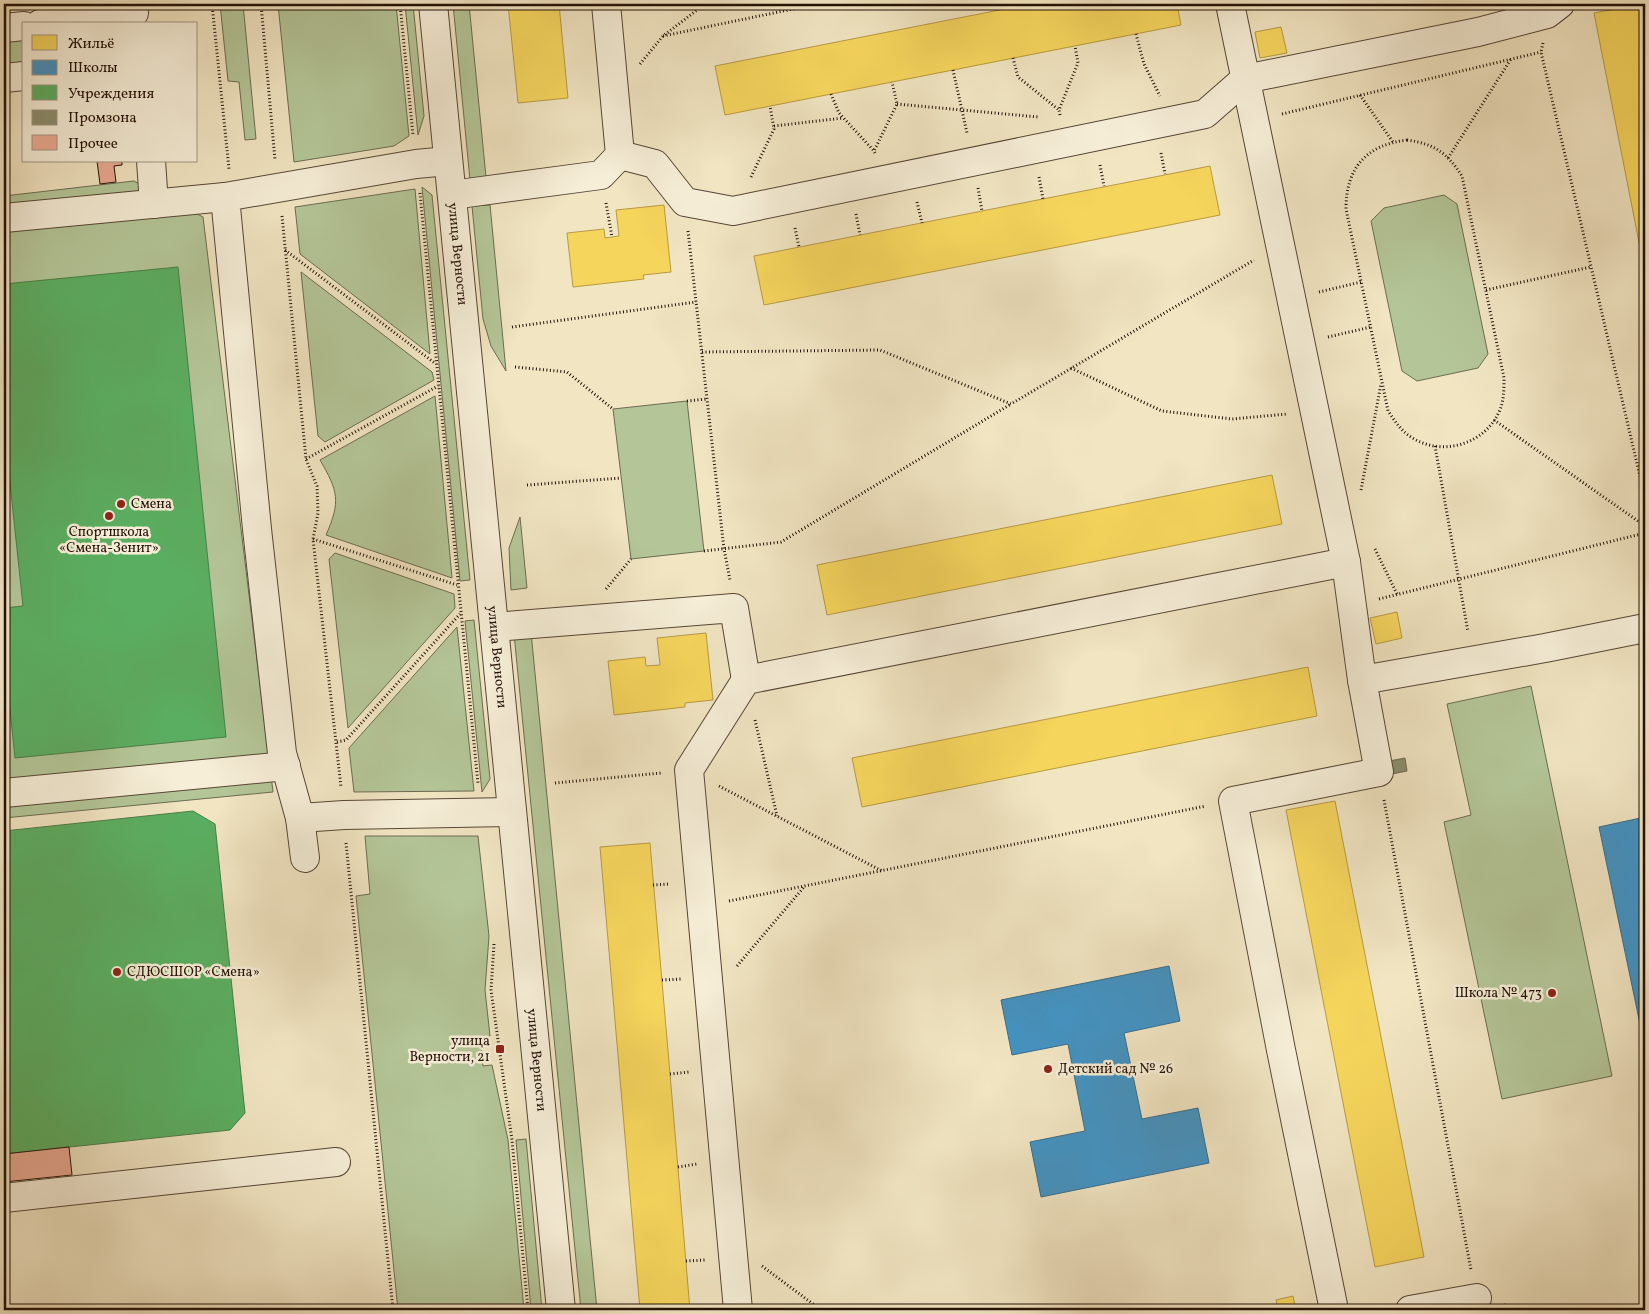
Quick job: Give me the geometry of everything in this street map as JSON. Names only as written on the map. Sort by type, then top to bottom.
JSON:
[{"type":"street","name":"улица Верности","points":[[433,4],[561,1310]]},
{"type":"street","points":[[606,4],[620,156]]},
{"type":"street","points":[[1230,4],[1346,562],[1362,680],[1379,772],[1234,801],[1283,1059],[1334,1310]]},
{"type":"street","points":[[620,156],[655,164],[685,202],[733,210],[972,162],[1064,131],[1172,121],[1205,114],[1245,79],[1478,32],[1553,9]]},
{"type":"street","points":[[59,22],[134,14]]},
{"type":"street","points":[[4,28],[22,26]]},
{"type":"street","points":[[4,78],[22,76]]},
{"type":"street","points":[[452,195],[601,175],[620,156]]},
{"type":"street","points":[[4,218],[154,204],[227,186],[278,188],[416,164],[448,161]]},
{"type":"street","points":[[151,162],[154,204]]},
{"type":"street","points":[[227,186],[257,529],[282,753],[300,818],[305,858]]},
{"type":"street","points":[[746,680],[1346,562]]},
{"type":"street","points":[[494,627],[734,608],[746,680],[689,770],[710,998],[721,1046],[732,1242],[738,1310]]},
{"type":"street","points":[[1362,680],[1645,628]]},
{"type":"street","points":[[4,793],[286,766]]},
{"type":"street","points":[[300,818],[431,812],[481,814],[512,812]]},
{"type":"street","points":[[4,1198],[336,1162]]},
{"type":"street","points":[[1410,1310],[1477,1298]]},
{"type":"path","points":[[212,4],[227,186]]},
{"type":"path","points":[[260,4],[306,459],[317,486],[318,514],[313,538],[337,742],[393,1310]]},
{"type":"path","points":[[400,4],[481,814]]},
{"type":"path","points":[[706,4],[664,36],[817,4]]},
{"type":"path","points":[[1553,9],[1541,52],[1645,498]]},
{"type":"path","points":[[1136,34],[1144,64],[1172,121]]},
{"type":"path","points":[[897,104],[962,110],[1064,131],[1059,110],[1078,62],[1075,46]]},
{"type":"path","points":[[1274,116],[1541,52]]},
{"type":"path","points":[[1013,58],[1018,77],[1059,110]]},
{"type":"path","points":[[1448,158],[1511,60]]},
{"type":"path","points":[[953,70],[972,162]]},
{"type":"path","points":[[874,150],[897,104],[892,82]]},
{"type":"path","points":[[831,94],[839,113],[874,150],[883,180]]},
{"type":"path","points":[[1360,95],[1393,142]]},
{"type":"path","points":[[757,206],[751,176],[774,129],[770,106]]},
{"type":"path","points":[[774,126],[844,118]]},
{"type":"path","points":[[1407,140],[1424,143],[1440,150],[1448,158],[1462,176],[1504,378],[1504,396],[1499,413],[1490,427],[1476,438],[1461,445],[1443,447],[1426,444],[1411,437],[1398,426],[1388,411],[1346,209],[1346,192],[1351,175],[1361,160],[1374,149],[1393,142],[1407,140]]},
{"type":"path","points":[[601,175],[612,237]]},
{"type":"path","points":[[685,202],[724,549],[734,608]]},
{"type":"path","points":[[704,551],[782,542],[1070,368],[1280,245]]},
{"type":"path","points":[[285,250],[436,365]]},
{"type":"path","points":[[1486,290],[1591,267]]},
{"type":"path","points":[[1311,293],[1361,282]]},
{"type":"path","points":[[512,327],[696,302]]},
{"type":"path","points":[[1321,339],[1371,327]]},
{"type":"path","points":[[702,352],[880,350],[1011,404]]},
{"type":"path","points":[[515,366],[567,372],[613,409]]},
{"type":"path","points":[[1070,368],[1162,411],[1232,419],[1315,411]]},
{"type":"path","points":[[1361,494],[1382,381]]},
{"type":"path","points":[[306,459],[438,386]]},
{"type":"path","points":[[687,401],[707,398]]},
{"type":"path","points":[[1494,420],[1645,526]]},
{"type":"path","points":[[1435,446],[1473,661]]},
{"type":"path","points":[[527,485],[621,478]]},
{"type":"path","points":[[1353,605],[1645,534]]},
{"type":"path","points":[[313,538],[457,586]]},
{"type":"path","points":[[1373,546],[1397,594]]},
{"type":"path","points":[[337,742],[346,740],[460,614]]},
{"type":"path","points":[[746,680],[777,816]]},
{"type":"path","points":[[555,782],[689,770],[882,871]]},
{"type":"path","points":[[1379,772],[1477,1298]]},
{"type":"path","points":[[701,907],[1234,801]]},
{"type":"path","points":[[710,998],[804,886]]},
{"type":"path","points":[[494,941],[491,990],[512,1140],[528,1310]]},
{"type":"path","points":[[732,1242],[821,1310]]},
{"type":"green space","points":[[220,4],[243,4],[256,139],[245,140],[239,82],[228,81]]},
{"type":"green space","points":[[278,4],[396,4],[409,136],[394,146],[294,162]]},
{"type":"green space","points":[[405,4],[413,4],[424,116],[418,135]]},
{"type":"green space","points":[[453,4],[469,4],[486,177],[470,180]]},
{"type":"green space","points":[[22,38],[22,62],[4,65],[4,40]]},
{"type":"green space","name":"Смена","points":[[134,181],[203,217],[273,792],[4,818],[4,196]]},
{"type":"green space","points":[[422,187],[432,195],[470,580],[460,581]]},
{"type":"green space","points":[[415,189],[430,354],[300,254],[295,207]]},
{"type":"green space","points":[[1444,195],[1457,204],[1488,354],[1478,368],[1417,381],[1402,371],[1371,221],[1384,208]]},
{"type":"green space","points":[[490,205],[506,371],[491,346],[483,319],[472,206]]},
{"type":"green space","points":[[301,272],[432,372],[434,380],[325,442],[318,436]]},
{"type":"green space","points":[[435,396],[452,578],[326,535],[334,513],[335,496],[331,480],[320,460]]},
{"type":"green space","points":[[687,401],[704,551],[631,559],[613,409]]},
{"type":"green space","points":[[520,517],[527,588],[511,590],[509,548]]},
{"type":"green space","points":[[335,553],[454,594],[455,608],[348,728],[329,559]]},
{"type":"green space","points":[[474,620],[490,779],[482,792],[465,621]]},
{"type":"green space","points":[[457,627],[474,791],[354,792],[349,748]]},
{"type":"green space","points":[[531,632],[597,1310],[581,1310],[514,634]]},
{"type":"green space","points":[[1531,686],[1612,1076],[1502,1099],[1444,822],[1471,815],[1447,704]]},
{"type":"green space","points":[[365,836],[478,836],[489,936],[485,990],[490,1036],[480,1038],[483,1066],[492,1065],[508,1140],[524,1310],[398,1310],[356,896],[370,894]]},
{"type":"green space","points":[[526,1139],[542,1310],[531,1310],[516,1140]]},
{"type":"building: Жильё","points":[[508,4],[559,4],[568,98],[518,103]]},
{"type":"building: Жильё","points":[[1030,4],[1177,4],[1181,25],[725,115],[715,66]]},
{"type":"building: Жильё","points":[[1643,4],[1645,16],[1645,273],[1594,13]]},
{"type":"building: Жильё","points":[[1281,27],[1287,53],[1260,58],[1255,32]]},
{"type":"building: Жильё","points":[[1210,166],[1220,215],[764,305],[754,256]]},
{"type":"building: Жильё","points":[[664,205],[671,272],[643,275],[644,279],[573,287],[567,233],[604,229],[605,238],[619,236],[616,210]]},
{"type":"building: Жильё","points":[[1272,475],[1282,524],[827,615],[817,565]]},
{"type":"building: Жильё","points":[[1397,612],[1402,638],[1376,644],[1370,618]]},
{"type":"building: Жильё","points":[[706,633],[713,700],[685,703],[685,707],[614,715],[608,661],[645,657],[646,666],[660,665],[657,638]]},
{"type":"building: Жильё","points":[[1308,667],[1317,716],[862,807],[852,758]]},
{"type":"building: Жильё","points":[[1335,801],[1424,1257],[1375,1267],[1286,810]]},
{"type":"building: Жильё","points":[[650,843],[690,1310],[640,1310],[600,847]]},
{"type":"building: Жильё","points":[[1293,1296],[1296,1310],[1278,1310],[1276,1300]]},
{"type":"building: Школы","points":[[1645,817],[1645,1048],[1599,827]]},
{"type":"building: Школы","points":[[1169,966],[1180,1021],[1124,1033],[1142,1119],[1198,1108],[1209,1163],[1041,1197],[1030,1142],[1085,1131],[1068,1044],[1012,1055],[1001,1000]]},
{"type":"building: Учреждения","name":"Смена","points":[[178,267],[226,737],[15,758],[4,652],[4,608],[23,606],[4,426],[4,284]]},
{"type":"building: Учреждения","name":"СДЮСШОР «Смена»","points":[[193,811],[215,824],[245,1113],[230,1130],[4,1154],[4,831]]},
{"type":"building: Промзона","points":[[1405,758],[1407,771],[1387,775],[1384,762]]},
{"type":"building: Прочее","points":[[97,162],[122,162],[122,165],[114,166],[116,182],[100,184]]},
{"type":"building: Прочее","points":[[69,1147],[72,1175],[4,1182],[4,1154]]},
{"type":"place","name":"Смена","points":[[121,504]]},
{"type":"place","name":"Спортшкола «Смена-Зенит»","points":[[109,516]]},
{"type":"place","name":"СДЮСШОР «Смена»","points":[[117,972]]},
{"type":"place","name":"Школа № 473","points":[[1552,993]]},
{"type":"place","name":"улица Верности, 21","points":[[500,1049]]},
{"type":"place","name":"Детский сад № 26","points":[[1048,1069]]}]
